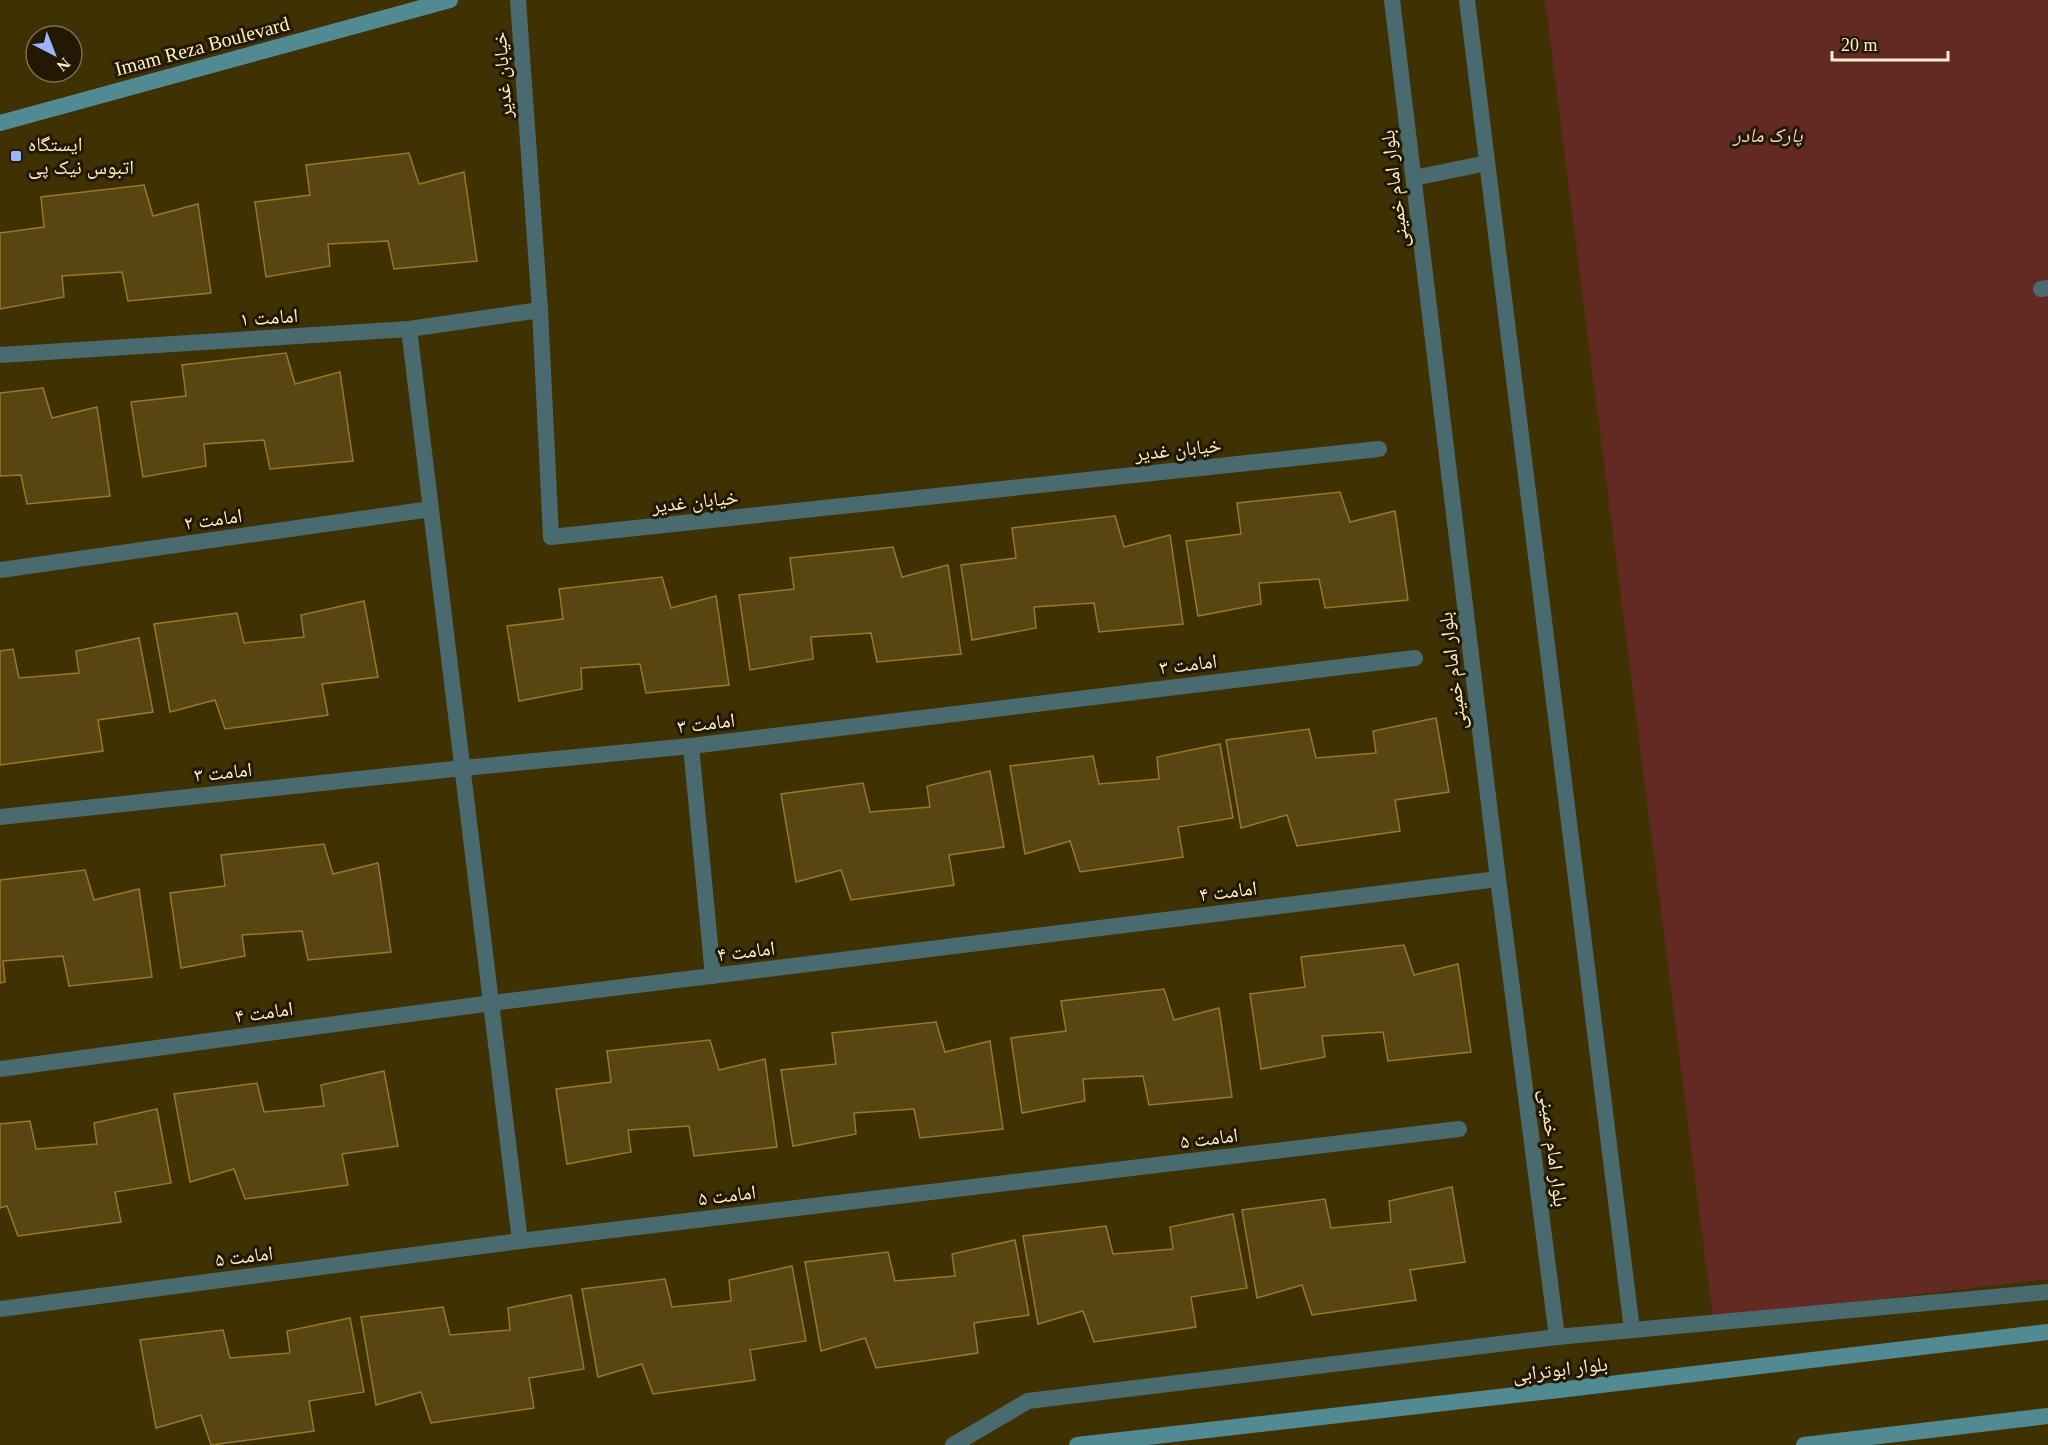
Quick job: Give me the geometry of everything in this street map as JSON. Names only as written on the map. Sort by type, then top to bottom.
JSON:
[{"type":"main road","name":"Imam Reza Boulevard","points":[[0,123],[450,0]]},
{"type":"main road","name":"بلوار ابوترابی","points":[[1077,1445],[2048,1332]]},
{"type":"main road","points":[[1804,1445],[2048,1416]]},
{"type":"street","name":"خیابان غدیر","points":[[518,0],[540,310],[551,537],[1379,449]]},
{"type":"street","name":"بلوار امام خمینی","points":[[1392,0],[1498,879],[1557,1337]]},
{"type":"street","points":[[1467,0],[1632,1330]]},
{"type":"street","points":[[1414,178],[1487,164]]},
{"type":"street","name":"امامت ۱","points":[[0,355],[409,329],[540,310]]},
{"type":"street","points":[[409,329],[520,1241]]},
{"type":"street","name":"امامت ۲","points":[[0,570],[431,509]]},
{"type":"street","name":"امامت ۳","points":[[0,817],[691,746],[1415,658]]},
{"type":"street","points":[[691,746],[713,976]]},
{"type":"street","name":"امامت ۴","points":[[0,1069],[492,1003],[1498,879]]},
{"type":"street","name":"امامت ۵","points":[[0,1309],[520,1241],[1459,1129]]},
{"type":"street","points":[[953,1445],[1028,1401],[1557,1337],[2048,1292]]},
{"type":"green space","name":"پارک مادر","points":[[1545,0],[2048,0],[2048,1279],[1713,1319]]},
{"type":"building","points":[[409,153],[419,184],[464,172],[477,261],[394,269],[388,241],[328,244],[330,266],[266,277],[255,202],[310,195],[306,165]]},
{"type":"building","points":[[144,185],[153,216],[198,204],[211,293],[128,301],[122,272],[62,276],[64,297],[0,309],[0,233],[44,227],[41,197]]},
{"type":"building","points":[[286,353],[295,384],[340,372],[353,461],[270,469],[264,440],[204,444],[206,466],[143,477],[131,402],[186,396],[182,365]]},
{"type":"building","points":[[43,388],[52,418],[97,407],[110,496],[27,504],[21,475],[0,476],[0,393]]},
{"type":"building","points":[[1340,492],[1350,522],[1395,511],[1408,600],[1325,608],[1319,579],[1259,583],[1261,604],[1198,616],[1186,541],[1241,534],[1237,503]]},
{"type":"building","points":[[1115,516],[1124,547],[1170,535],[1183,624],[1099,632],[1094,603],[1034,607],[1036,628],[972,640],[961,565],[1016,558],[1012,528]]},
{"type":"building","points":[[893,547],[902,577],[948,565],[961,654],[877,662],[871,633],[811,637],[813,659],[750,670],[739,595],[794,589],[790,558]]},
{"type":"building","points":[[662,577],[671,608],[716,596],[729,685],[646,693],[640,664],[581,668],[582,689],[519,701],[507,626],[563,619],[559,589]]},
{"type":"building","points":[[364,601],[378,677],[322,684],[328,715],[225,729],[215,700],[170,712],[154,624],[237,613],[244,643],[304,637],[301,615]]},
{"type":"building","points":[[139,638],[153,712],[98,720],[103,751],[0,765],[0,651],[13,649],[19,678],[79,673],[76,651]]},
{"type":"building","points":[[1436,718],[1449,792],[1395,800],[1400,831],[1297,846],[1287,815],[1241,828],[1226,740],[1309,729],[1316,758],[1376,753],[1373,731]]},
{"type":"building","points":[[1220,744],[1233,818],[1178,827],[1183,857],[1080,872],[1070,841],[1025,854],[1010,766],[1093,756],[1099,784],[1159,779],[1157,757]]},
{"type":"building","points":[[990,771],[1004,847],[949,855],[954,885],[851,900],[841,870],[796,882],[781,794],[863,783],[870,812],[930,807],[927,786]]},
{"type":"building","points":[[324,844],[333,874],[378,863],[391,952],[308,960],[302,931],[242,935],[245,956],[181,968],[170,893],[225,886],[221,855]]},
{"type":"building","points":[[85,870],[94,900],[139,889],[152,977],[69,986],[63,956],[3,961],[5,982],[0,983],[0,880]]},
{"type":"building","points":[[1404,945],[1414,975],[1458,964],[1471,1052],[1388,1061],[1383,1032],[1322,1036],[1325,1057],[1261,1069],[1250,994],[1305,987],[1301,957]]},
{"type":"building","points":[[1164,989],[1174,1020],[1219,1008],[1232,1097],[1149,1105],[1143,1076],[1083,1079],[1085,1101],[1022,1113],[1011,1038],[1066,1031],[1061,1001]]},
{"type":"building","points":[[936,1022],[945,1052],[990,1041],[1003,1129],[920,1138],[914,1109],[854,1113],[856,1134],[793,1146],[781,1070],[836,1064],[832,1033]]},
{"type":"building","points":[[710,1040],[719,1070],[765,1059],[777,1147],[694,1156],[689,1126],[628,1130],[631,1152],[567,1164],[556,1089],[611,1082],[607,1051]]},
{"type":"building","points":[[384,1071],[398,1146],[342,1154],[348,1185],[245,1199],[234,1169],[190,1182],[174,1094],[257,1083],[264,1112],[324,1106],[321,1085]]},
{"type":"building","points":[[157,1109],[171,1183],[115,1192],[121,1222],[18,1236],[7,1206],[0,1208],[0,1124],[30,1121],[36,1149],[97,1144],[94,1123]]},
{"type":"building","points":[[1452,1187],[1465,1262],[1410,1270],[1416,1300],[1312,1315],[1302,1285],[1257,1298],[1242,1210],[1325,1199],[1331,1228],[1391,1222],[1389,1201]]},
{"type":"building","points":[[1233,1214],[1247,1288],[1191,1297],[1196,1327],[1094,1342],[1083,1311],[1038,1324],[1023,1236],[1106,1226],[1113,1254],[1173,1249],[1170,1227]]},
{"type":"building","points":[[1015,1240],[1029,1315],[974,1323],[978,1353],[876,1368],[865,1338],[821,1351],[805,1262],[888,1252],[895,1281],[955,1276],[952,1254]]},
{"type":"building","points":[[792,1266],[806,1341],[750,1350],[755,1380],[653,1394],[642,1364],[598,1377],[582,1289],[665,1279],[672,1307],[731,1301],[729,1280]]},
{"type":"building","points":[[571,1295],[584,1369],[529,1378],[534,1408],[431,1423],[421,1392],[376,1405],[361,1317],[443,1307],[450,1335],[510,1330],[508,1308]]},
{"type":"building","points":[[350,1318],[364,1392],[309,1401],[314,1431],[211,1445],[201,1415],[156,1428],[140,1340],[223,1330],[230,1358],[290,1353],[287,1331]]},
{"type":"place","name":"ایستگاه اتبوس نیک پی","points":[[16,156]]}]
